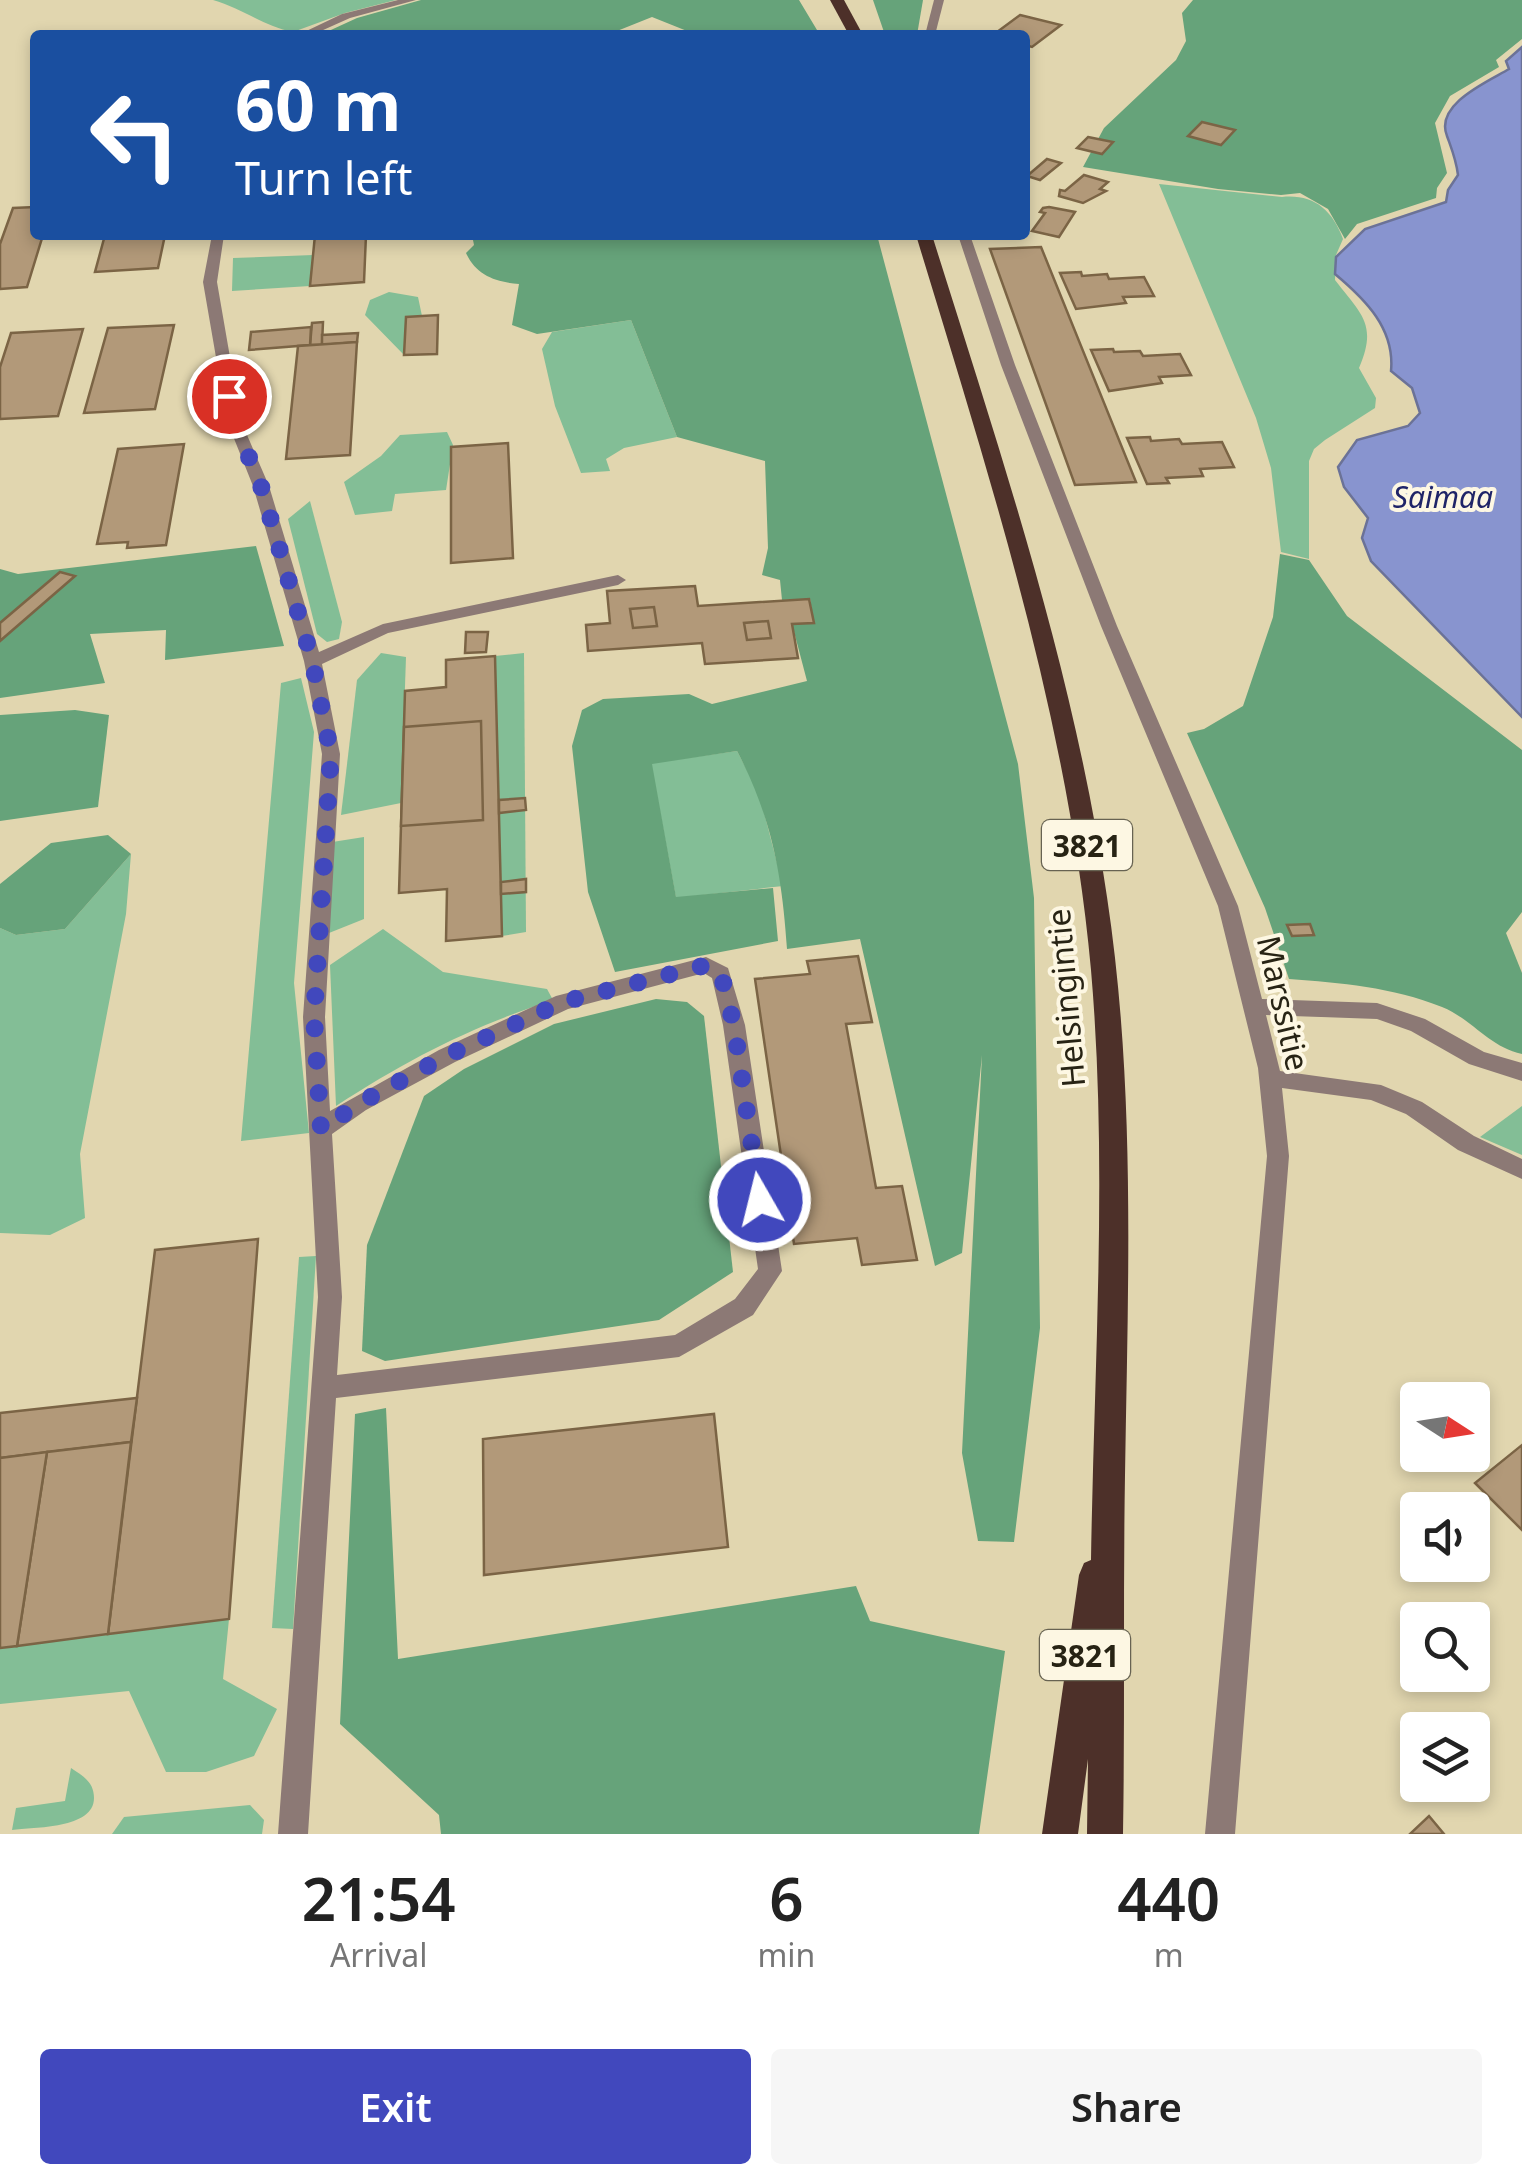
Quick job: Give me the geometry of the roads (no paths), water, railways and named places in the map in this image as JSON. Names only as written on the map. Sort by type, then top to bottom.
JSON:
[{"type":"main road","points":[[837,0],[856,30]]},
{"type":"main road","points":[[853,0],[858,30]]},
{"type":"main road","name":"Helsingintie","points":[[925,240],[1048,651],[1075,773],[1096,900],[1110,1046],[1114,1181],[1105,1834]]},
{"type":"main road","name":"Helsingintie","points":[[1060,1834],[1110,1476]]},
{"type":"street","points":[[314,30],[346,16],[411,0]]},
{"type":"street","points":[[931,30],[939,0]]},
{"type":"street","points":[[217,240],[210,282],[234,421],[261,486],[312,660],[331,754],[314,1017],[330,1297],[293,1834]]},
{"type":"street","name":"Marssitie","points":[[966,240],[1008,365],[1108,626],[1228,906],[1256,1007],[1270,1078],[1278,1156],[1220,1834]]},
{"type":"street","points":[[312,660],[383,628],[618,580]]},
{"type":"street","points":[[321,1130],[358,1104],[432,1064],[563,1002],[706,965],[721,974],[734,1025],[770,1270],[744,1308],[679,1346],[324,1388]]},
{"type":"street","points":[[1256,1007],[1377,1011],[1418,1025],[1477,1058],[1522,1072]]},
{"type":"street","points":[[1270,1078],[1373,1091],[1414,1108],[1466,1142],[1522,1169]]},
{"type":"water","name":"Saimaa","points":[[1522,47],[1522,717],[1371,561],[1362,538],[1368,518],[1344,487],[1338,467],[1357,440],[1408,426],[1420,413],[1412,388],[1391,371],[1388,342],[1376,316],[1335,274],[1336,257],[1365,229],[1446,202],[1448,190],[1458,175],[1445,124],[1448,114],[1466,95],[1509,69],[1506,61]]}]
